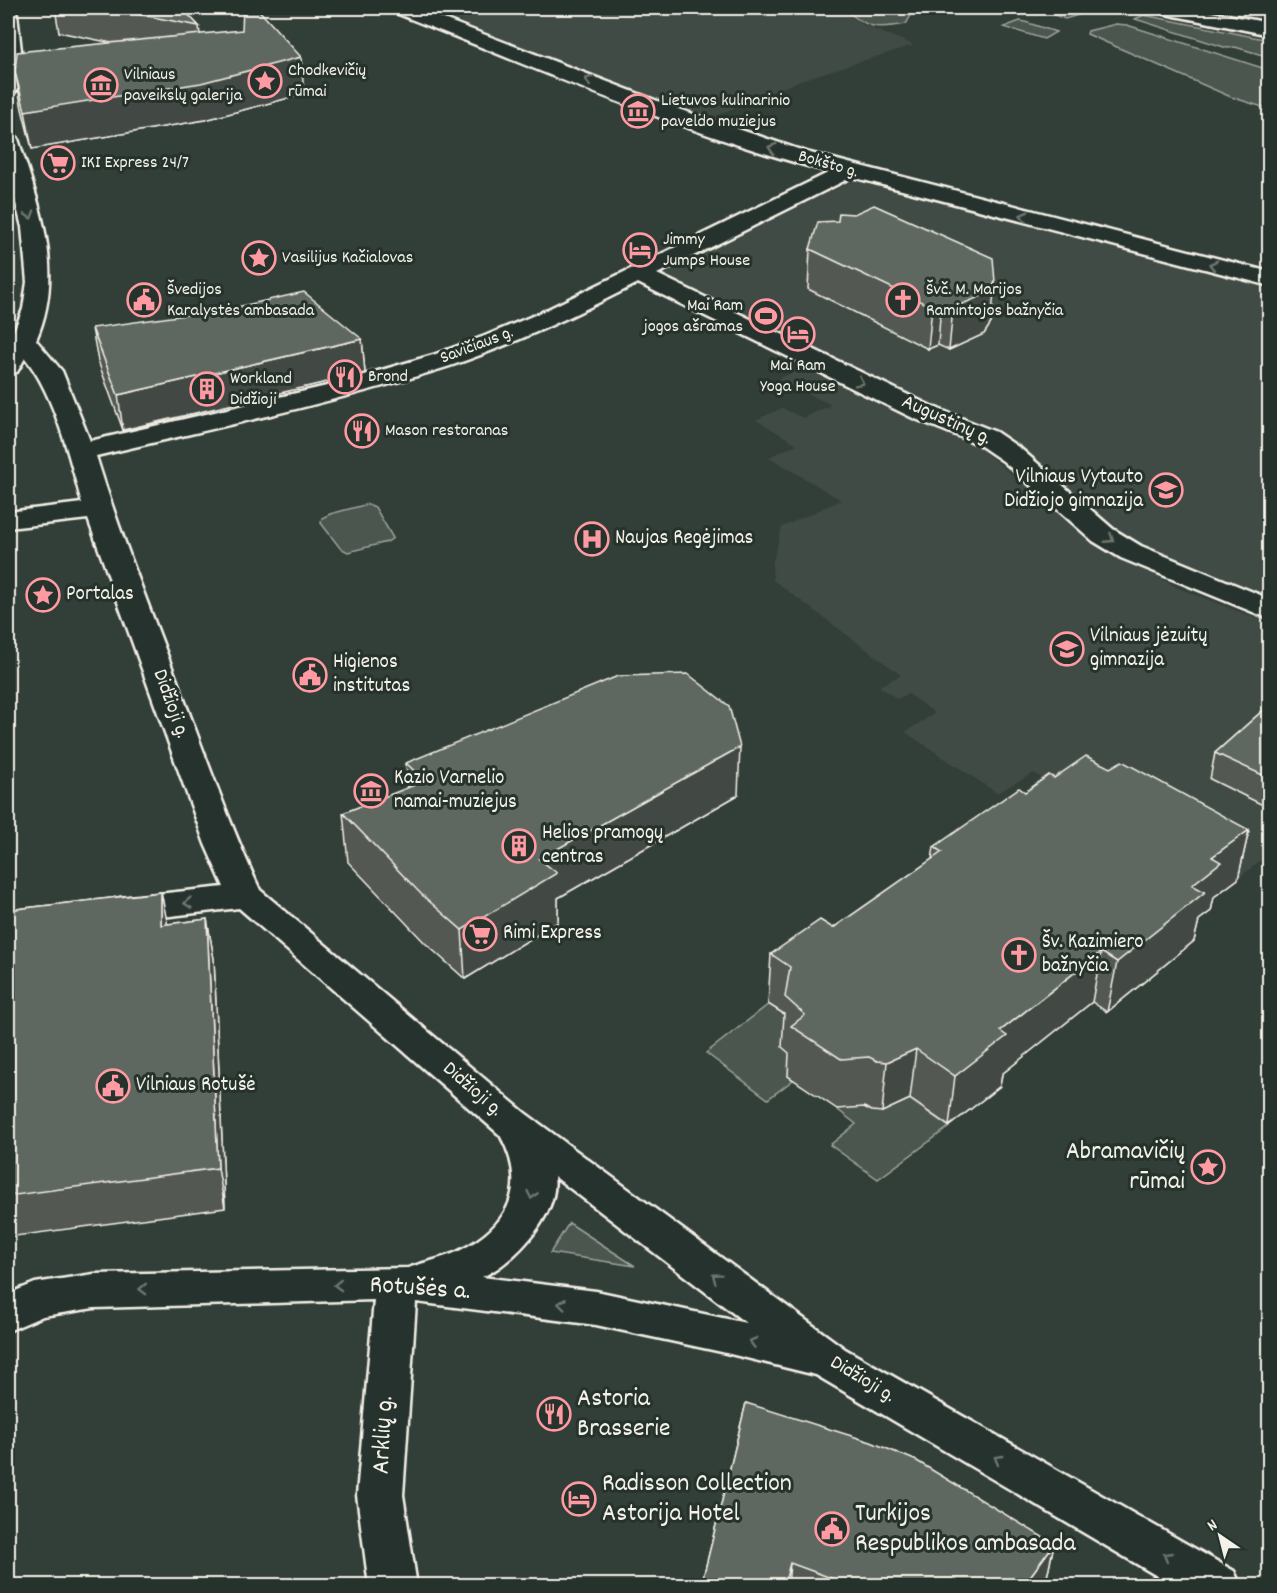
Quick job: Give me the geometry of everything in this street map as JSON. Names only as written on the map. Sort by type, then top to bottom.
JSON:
[{"type":"street","name":"Bokšto g.","points":[[400,8],[745,140],[848,171],[1269,279]]},
{"type":"street","points":[[1166,8],[1269,29]]},
{"type":"street","points":[[8,14],[11,51],[8,88]]},
{"type":"street","points":[[8,139],[34,229],[40,270],[40,293],[25,342],[8,367]]},
{"type":"street","name":"Savičiaus g.","points":[[81,452],[303,399],[442,360],[502,338],[582,302],[848,171]]},
{"type":"street","name":"Augustinų g.","points":[[638,274],[922,412],[987,438],[1012,455],[1103,534],[1122,546],[1160,566],[1269,610]]},
{"type":"street","name":"Didžioji g.","points":[[25,342],[49,371],[81,452],[98,509],[222,844],[246,896],[511,1123],[830,1362],[1217,1586]]},
{"type":"street","points":[[8,520],[98,509]]},
{"type":"street","points":[[90,914],[246,896]]},
{"type":"street","points":[[396,1283],[442,1277],[465,1269],[483,1259],[515,1231],[530,1206],[535,1179],[531,1154],[511,1123]]},
{"type":"street","name":"Rotušės a.","points":[[8,1314],[35,1300],[94,1291],[396,1283],[596,1308],[722,1334],[830,1362]]},
{"type":"street","name":"Arklių g.","points":[[393,1586],[381,1495],[396,1283]]},
{"type":"shaded area","points":[[432,8],[840,8],[861,24],[914,45],[804,79],[704,121],[470,26]]},
{"type":"shaded area","points":[[842,8],[915,8],[906,24],[879,27],[858,20]]},
{"type":"shaded area","points":[[1037,8],[1101,8],[1065,19]]},
{"type":"shaded area","points":[[1144,15],[1269,40],[1269,57],[1235,47],[1227,48],[1135,19]]},
{"type":"shaded area","points":[[1020,21],[1056,32],[1044,39],[1004,27]]},
{"type":"shaded area","points":[[1116,24],[1127,25],[1269,70],[1269,109],[1231,97],[1087,34],[1088,31]]},
{"type":"shaded area","points":[[853,181],[1019,220],[1269,284],[1267,294],[1270,295],[1269,601],[1137,549],[991,430],[967,417],[961,420],[651,273]]},
{"type":"shaded area","name":"Vilniaus jėzuitų gimnazija","points":[[804,368],[881,406],[934,429],[971,441],[1093,541],[1178,588],[1269,623],[1269,853],[1238,879],[1114,809],[1078,804],[1034,773],[997,793],[905,732],[935,713],[908,694],[897,699],[879,686],[901,675],[773,580],[772,565],[782,527],[841,500],[769,457],[797,444],[756,420],[782,408],[803,418],[831,405],[777,379]]},
{"type":"shaded area","points":[[368,504],[375,507],[393,538],[387,542],[348,552],[340,548],[321,523],[322,518]]},
{"type":"shaded area","points":[[769,1004],[804,1028],[791,1073],[788,1076],[793,1080],[768,1099],[706,1053]]},
{"type":"shaded area","points":[[903,1095],[949,1127],[878,1179],[830,1145],[856,1124],[838,1110],[842,1107],[855,1105],[872,1111]]},
{"type":"shaded area","points":[[569,1223],[635,1266],[550,1253]]},
{"type":"building","points":[[106,8],[182,8],[199,26]]},
{"type":"building","points":[[243,8],[257,8],[301,57],[201,83],[25,111],[15,72],[17,52],[242,30]]},
{"type":"building","points":[[874,205],[993,258],[995,282],[989,293],[953,308],[941,303],[932,307],[810,249],[818,222],[838,221],[839,213],[854,214]]},
{"type":"building","points":[[304,292],[362,339],[118,395],[92,328],[228,309]]},
{"type":"building","name":"Helios pramogų centras","points":[[688,674],[729,706],[740,747],[539,859],[557,873],[462,930],[421,894],[343,813],[425,781],[406,763],[618,676]]},
{"type":"building","points":[[1269,705],[1269,778],[1215,753]]},
{"type":"building","name":"Šv. Kazimiero bažnyčia","points":[[1086,756],[1110,768],[1122,761],[1249,830],[1212,857],[1221,862],[1192,885],[1205,892],[1117,962],[1101,952],[1000,1031],[1007,1036],[955,1076],[916,1049],[887,1062],[869,1057],[841,1059],[791,1026],[805,1015],[785,997],[790,967],[771,954],[820,920],[833,928],[942,852],[934,847],[1019,788],[1025,792],[1049,775],[1054,778]]},
{"type":"building","name":"Vilniaus Rotušė","points":[[161,892],[161,925],[207,919],[218,1168],[8,1196],[8,910]]},
{"type":"building","points":[[746,1403],[871,1442],[917,1461],[1054,1544],[1023,1586],[853,1586],[790,1563],[784,1586],[701,1586]]},
{"type":"place","name":"Chodkevičių rūmai","points":[[265,81]]},
{"type":"place","name":"Vilniaus paveikslų galerija","points":[[101,85]]},
{"type":"place","name":"Lietuvos kulinarinio paveldo muziejus","points":[[638,111]]},
{"type":"place","name":"IKI Express 24/7","points":[[58,163]]},
{"type":"place","name":"Jimmy Jumps House","points":[[640,250]]},
{"type":"place","name":"Vasilijus Kačialovas","points":[[259,258]]},
{"type":"place","name":"Švedijos Karalystės ambasada","points":[[144,300]]},
{"type":"place","name":"Švč. M. Marijos Ramintojos bažnyčia","points":[[903,300]]},
{"type":"place","name":"Mai Ram jogos ašramas","points":[[766,316]]},
{"type":"place","name":"Mai Ram Yoga House","points":[[798,334]]},
{"type":"place","name":"Brond","points":[[345,377]]},
{"type":"place","name":"Workland Didžioji","points":[[207,389]]},
{"type":"place","name":"Mason restoranas","points":[[362,431]]},
{"type":"place","name":"Vilniaus Vytauto Didžiojo gimnazija","points":[[1166,490]]},
{"type":"place","name":"Naujas Regėjimas","points":[[592,539]]},
{"type":"place","name":"Portalas","points":[[43,595]]},
{"type":"place","name":"Vilniaus jėzuitų gimnazija","points":[[1067,649]]},
{"type":"place","name":"Higienos institutas","points":[[310,675]]},
{"type":"place","name":"Kazio Varnelio namai-muziejus","points":[[371,791]]},
{"type":"place","name":"Helios pramogų centras","points":[[519,846]]},
{"type":"place","name":"Rimi Express","points":[[480,934]]},
{"type":"place","name":"Šv. Kazimiero bažnyčia","points":[[1019,955]]},
{"type":"place","name":"Vilniaus Rotušė","points":[[113,1086]]},
{"type":"place","name":"Abramavičių rūmai","points":[[1208,1167]]},
{"type":"place","name":"Astoria Brasserie","points":[[554,1414]]},
{"type":"place","name":"Radisson Collection Astorija Hotel","points":[[579,1499]]},
{"type":"place","name":"Turkijos Respublikos ambasada","points":[[832,1529]]}]
